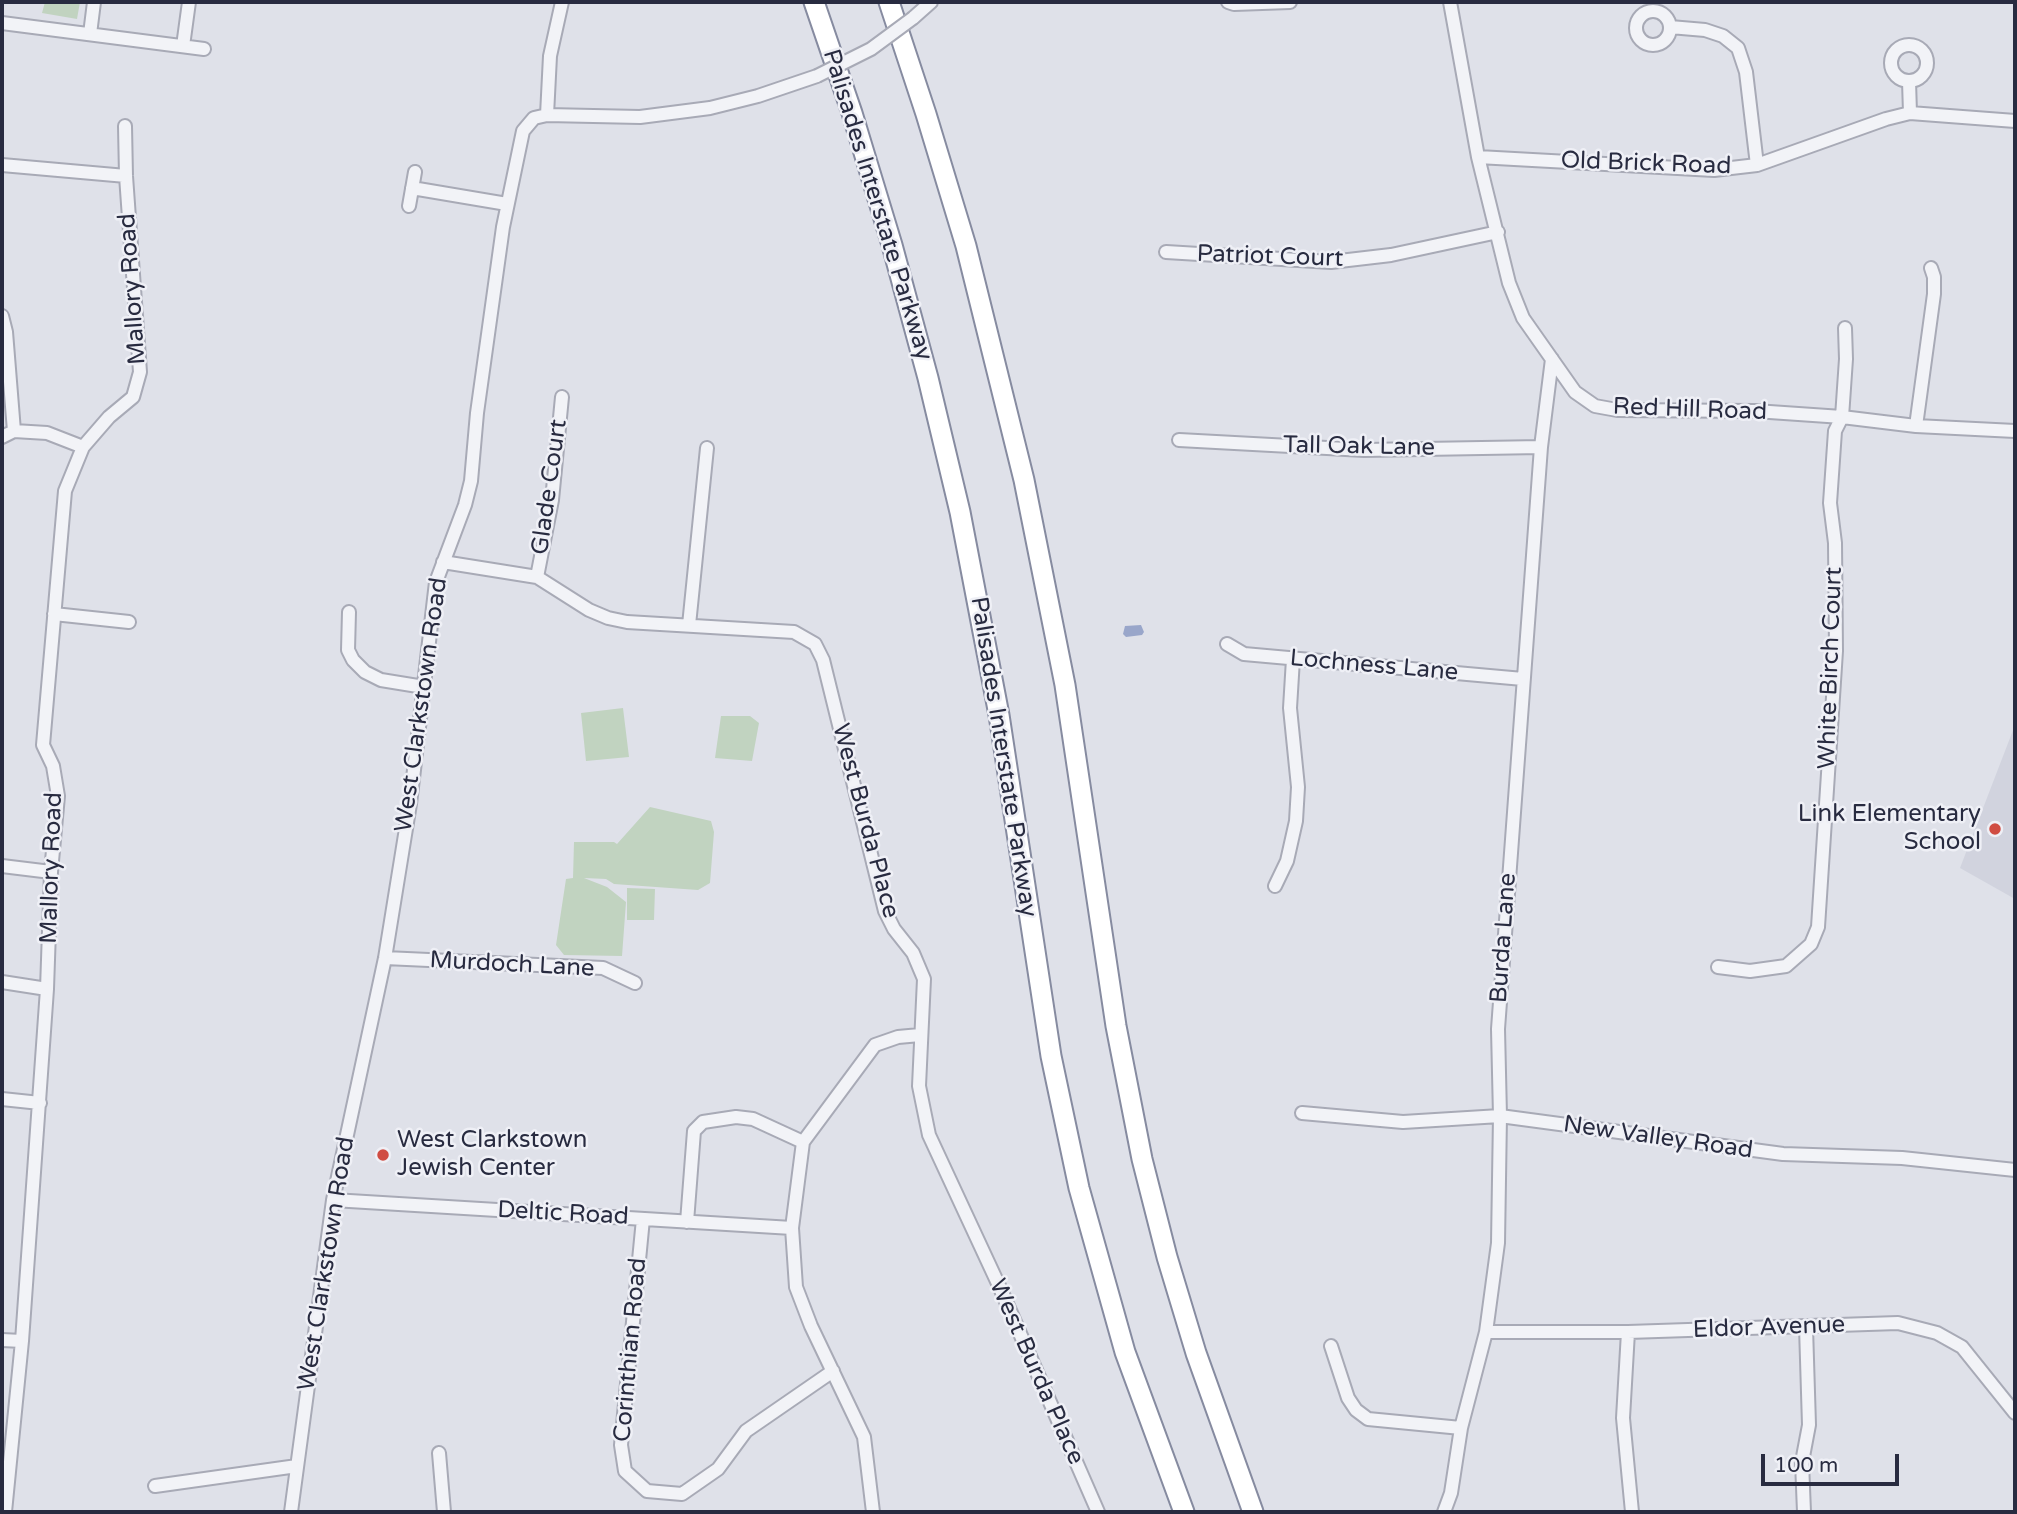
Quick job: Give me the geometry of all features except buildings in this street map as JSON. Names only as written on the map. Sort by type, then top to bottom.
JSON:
[{"type":"highway","name":"Palisades Interstate Parkway","points":[[814,2],[859,135],[892,245],[960,512],[999,715],[1051,1055],[1082,1199],[1125,1352],[1184,1512]]},
{"type":"highway","points":[[889,2],[966,246],[1024,480],[1065,685],[1122,1060],[1147,1181],[1196,1353],[1253,1512]]},
{"type":"street","points":[[90,34],[94,2]]},
{"type":"street","points":[[183,46],[189,2]]},
{"type":"street","points":[[562,2],[550,56],[547,114],[627,117],[687,112],[746,100],[817,76],[871,49],[931,2]]},
{"type":"street","points":[[1228,2],[1290,2]]},
{"type":"street","name":"Red Hill Road","points":[[1450,2],[1478,157],[1509,283],[1523,318],[1575,391],[1595,407],[1617,410],[1696,409],[1842,417],[1916,426],[2015,431]]},
{"type":"street","points":[[2,23],[204,49]]},
{"type":"street","points":[[1670,27],[1706,30],[1723,36],[1738,48],[1746,72],[1757,165]]},
{"type":"street","points":[[1909,81],[1910,113]]},
{"type":"street","name":"Old Brick Road","points":[[1478,157],[1714,170],[1757,165],[1886,118],[1910,113],[2015,121]]},
{"type":"street","name":"West Clarkstown Road","points":[[291,1512],[333,1200],[385,958],[410,804],[436,582],[465,505],[471,481],[477,413],[507,204],[523,131],[534,118],[547,114]]},
{"type":"street","name":"Mallory Road","points":[[5,1512],[22,1341],[47,989],[51,872],[58,796],[53,766],[43,745],[65,491],[83,447],[109,417],[133,397],[140,372],[125,126]]},
{"type":"street","points":[[2,165],[126,176]]},
{"type":"street","points":[[409,206],[415,172]]},
{"type":"street","points":[[412,188],[507,204]]},
{"type":"street","name":"Patriot Court","points":[[1166,252],[1331,262],[1391,255],[1498,232]]},
{"type":"street","points":[[1916,426],[1934,294],[1931,268]]},
{"type":"street","points":[[2,316],[6,332],[14,431]]},
{"type":"street","name":"White Birch Court","points":[[1718,967],[1750,971],[1786,966],[1811,944],[1818,928],[1836,651],[1835,543],[1830,503],[1835,431],[1842,417],[1845,328]]},
{"type":"street","name":"Burda Lane","points":[[1444,1512],[1451,1493],[1461,1428],[1486,1332],[1498,1243],[1498,1029],[1541,447],[1552,359]]},
{"type":"street","name":"Glade Court","points":[[537,578],[552,500],[562,397]]},
{"type":"street","points":[[2,437],[14,431],[47,433],[83,447]]},
{"type":"street","name":"Tall Oak Lane","points":[[1179,440],[1364,450],[1541,447]]},
{"type":"street","points":[[689,625],[707,448]]},
{"type":"street","name":"West Burda Place","points":[[443,562],[537,578],[589,610],[608,618],[627,622],[794,632],[815,643],[823,660],[885,911],[894,929],[913,953],[924,979],[919,1086],[929,1135],[1001,1290],[1098,1512]]},
{"type":"street","points":[[349,612],[348,650],[353,660],[365,672],[381,680],[424,687]]},
{"type":"street","points":[[54,614],[129,622]]},
{"type":"street","name":"Lochness Lane","points":[[1227,644],[1244,654],[1523,678]]},
{"type":"street","points":[[1275,886],[1287,861],[1296,821],[1298,787],[1290,708],[1293,659]]},
{"type":"street","points":[[2,866],[51,872]]},
{"type":"street","name":"Murdoch Lane","points":[[385,958],[603,968],[635,983]]},
{"type":"street","points":[[2,982],[47,989]]},
{"type":"street","points":[[873,1512],[864,1437],[811,1326],[796,1287],[792,1228],[803,1142],[875,1045],[898,1037],[920,1035]]},
{"type":"street","points":[[2,1098],[40,1103]]},
{"type":"street","name":"New Valley Road","points":[[1302,1113],[1403,1122],[1500,1116],[1783,1154],[1902,1158],[2015,1170]]},
{"type":"street","points":[[687,1222],[694,1131],[702,1122],[736,1116],[753,1119],[803,1142]]},
{"type":"street","name":"Deltic Road","points":[[333,1200],[792,1228]]},
{"type":"street","name":"Corinthian Road","points":[[643,1219],[621,1445],[625,1471],[647,1491],[682,1494],[718,1469],[746,1431],[833,1371]]},
{"type":"street","name":"Eldor Avenue","points":[[1486,1332],[1628,1332],[1898,1323],[1937,1333],[1962,1347],[2015,1413]]},
{"type":"street","points":[[1804,1512],[1802,1462],[1809,1425],[1805,1327]]},
{"type":"street","points":[[1628,1332],[1623,1418],[1632,1512]]},
{"type":"street","points":[[2,1340],[22,1341]]},
{"type":"street","points":[[1331,1346],[1348,1398],[1356,1410],[1368,1419],[1461,1428]]},
{"type":"street","points":[[439,1453],[444,1512]]},
{"type":"street","points":[[155,1486],[297,1466]]},
{"type":"shaded area","name":"Link Elementary School","points":[[2015,725],[2015,899],[1960,868]]},
{"type":"green space","points":[[45,2],[80,2],[77,19],[42,13]]},
{"type":"green space","points":[[623,708],[629,757],[586,761],[581,713]]},
{"type":"green space","points":[[721,716],[750,716],[759,723],[752,761],[715,758]]},
{"type":"green space","points":[[650,807],[711,821],[714,832],[710,883],[698,890],[614,884],[606,879],[584,878],[607,887],[626,902],[622,956],[564,955],[556,945],[566,879],[573,878],[574,842],[617,844]]},
{"type":"green space","points":[[627,888],[655,889],[654,920],[627,920]]},
{"type":"water","points":[[1141,625],[1144,632],[1142,635],[1126,637],[1123,634],[1125,626]]},
{"type":"place","name":"Link Elementary School","points":[[1995,829]]},
{"type":"place","name":"West Clarkstown Jewish Center","points":[[383,1155]]}]
